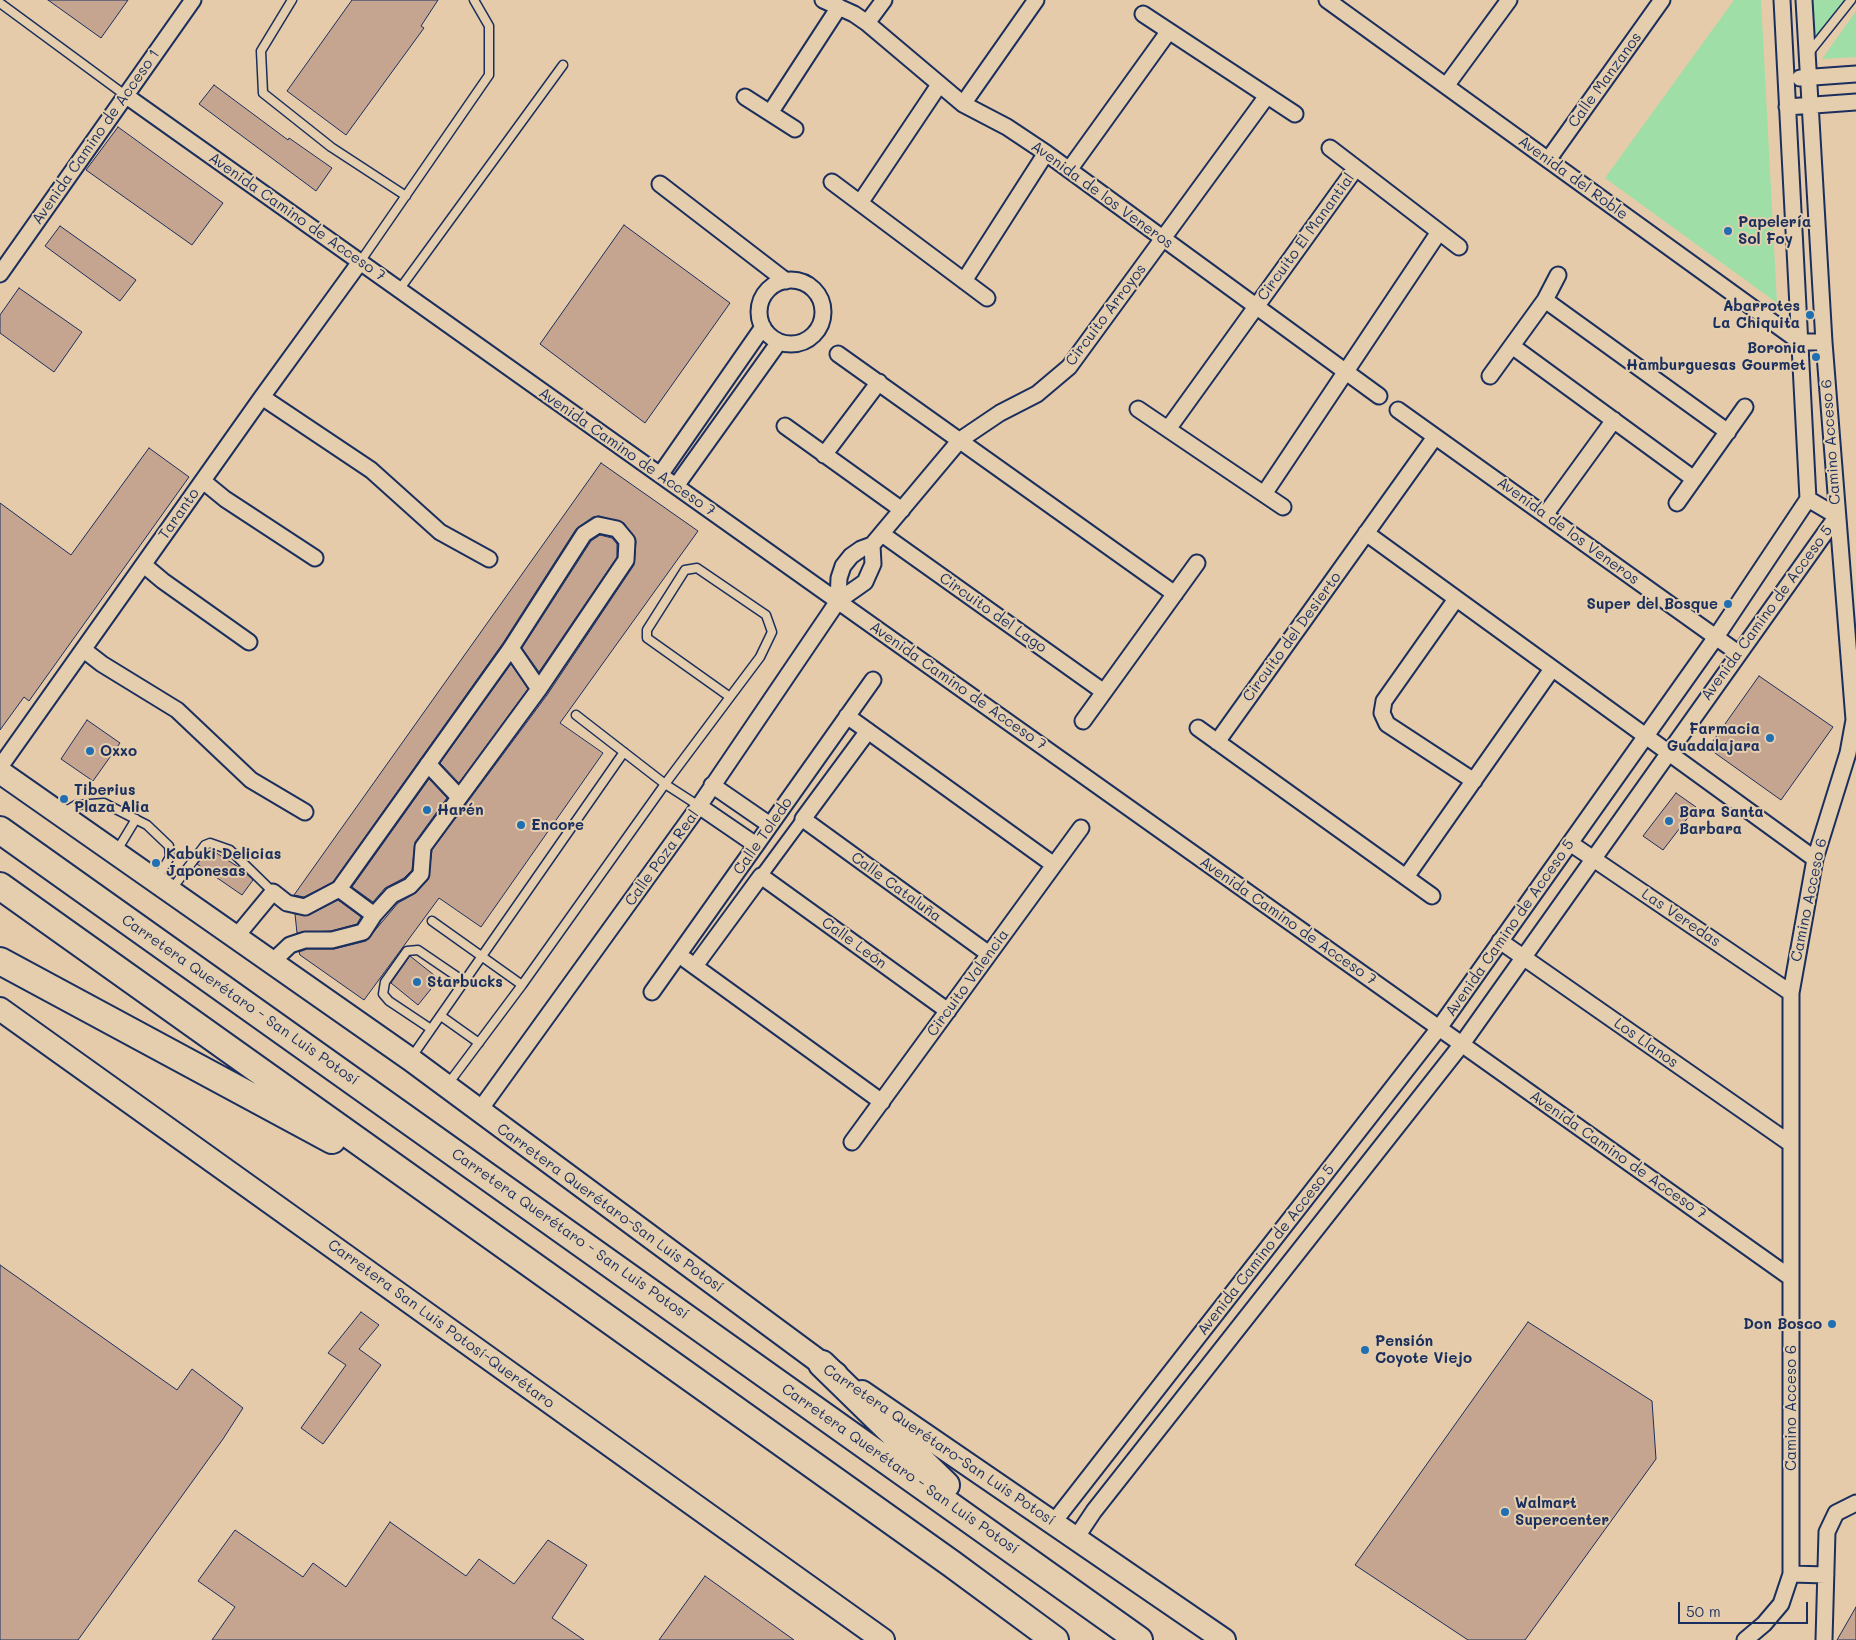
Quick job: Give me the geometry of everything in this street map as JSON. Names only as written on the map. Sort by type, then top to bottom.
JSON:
[{"type":"highway","name":"Carretera Querétaro - San Luis Potosí","points":[[0,830],[1139,1640]]},
{"type":"highway","points":[[0,886],[952,1564],[1055,1640]]},
{"type":"highway","points":[[0,961],[430,1193]]},
{"type":"highway","points":[[822,1364],[1006,1544]]},
{"type":"main road","name":"Carretera Querétaro-San Luis Potosí","points":[[0,772],[447,1085],[822,1364],[1224,1640]]},
{"type":"main road","name":"Carretera San Luis Potosí-Querétaro","points":[[0,1009],[883,1640]]},
{"type":"street","name":"Avenida Camino de Acceso 1","points":[[0,274],[193,0]]},
{"type":"street","name":"Avenida de los Veneros","points":[[823,0],[840,7],[867,23],[938,85],[963,104],[1007,127],[1046,153],[1379,396]]},
{"type":"street","points":[[867,23],[884,0]]},
{"type":"street","points":[[963,104],[1036,0]]},
{"type":"street","name":"Avenida del Roble","points":[[1326,0],[1800,342]]},
{"type":"street","points":[[1446,86],[1509,0]]},
{"type":"street","name":"Calle Manzanos","points":[[1548,160],[1662,0]]},
{"type":"street","name":"Camino Acceso 6","points":[[1782,0],[1808,499]]},
{"type":"street","name":"Camino Acceso 6","points":[[1745,1640],[1764,1624],[1781,1604],[1790,1574],[1791,993],[1815,859],[1848,753],[1854,720],[1824,342],[1804,0]]},
{"type":"street","points":[[770,113],[840,7]]},
{"type":"street","points":[[1143,14],[1295,114]]},
{"type":"street","points":[[1069,170],[1169,31]]},
{"type":"street","points":[[1786,79],[1856,74]]},
{"type":"street","points":[[860,203],[938,85]]},
{"type":"street","name":"Avenida Camino de Acceso 7","points":[[125,95],[1791,1278]]},
{"type":"street","name":"Circuito Arroyos","points":[[838,601],[839,578],[843,566],[856,553],[877,540],[960,440],[1000,412],[1037,394],[1069,366],[1268,96]]},
{"type":"street","points":[[746,97],[795,128]]},
{"type":"street","points":[[1787,107],[1856,102]]},
{"type":"street","name":"Circuito El Manantial","points":[[1330,148],[1460,247]]},
{"type":"street","points":[[964,281],[1046,153]]},
{"type":"street","name":"Circuito El Manantial","points":[[1168,429],[1356,168]]},
{"type":"street","points":[[832,182],[987,298]]},
{"type":"street","points":[[660,184],[786,281]]},
{"type":"street","points":[[1264,494],[1439,232]]},
{"type":"street","name":"Taranto","points":[[0,767],[360,262]]},
{"type":"street","points":[[1490,376],[1545,300],[1558,275]]},
{"type":"street","points":[[786,281],[796,281],[815,291],[821,300],[823,316],[817,331],[810,338],[800,343],[789,344],[779,342],[763,327],[760,318],[763,298],[768,290],[786,281]]},
{"type":"street","points":[[1545,300],[1728,432]]},
{"type":"street","points":[[660,476],[763,327]]},
{"type":"street","points":[[676,486],[779,342]]},
{"type":"street","points":[[1800,342],[1824,342]]},
{"type":"street","points":[[1512,346],[1694,479]]},
{"type":"street","points":[[838,354],[1175,594]]},
{"type":"street","points":[[824,454],[879,382]]},
{"type":"street","points":[[262,397],[371,470],[440,532],[489,559]]},
{"type":"street","points":[[1677,503],[1745,407]]},
{"type":"street","points":[[1138,409],[1283,506]]},
{"type":"street","points":[[706,410],[722,421]]},
{"type":"street","name":"Avenida de los Veneros","points":[[1398,410],[1738,652]]},
{"type":"street","points":[[1545,515],[1614,420]]},
{"type":"street","points":[[785,426],[902,510]]},
{"type":"street","name":"Circuito del Desierto","points":[[1217,742],[1435,437]]},
{"type":"street","points":[[203,481],[225,499],[315,558]]},
{"type":"street","name":"Avenida Camino de Acceso 5","points":[[1053,1523],[1439,1028],[1716,637],[1808,499],[1837,516],[1738,652],[1462,1044],[1140,1452],[1094,1511],[1076,1538]]},
{"type":"street","points":[[235,938],[273,892],[287,903],[305,907],[339,889],[511,648],[584,534],[598,526],[617,529],[626,541],[626,560],[540,689],[423,847],[421,874],[410,886],[392,895],[374,915],[363,932],[332,940],[305,940],[290,945],[271,963]]},
{"type":"street","points":[[1366,533],[1815,859]]},
{"type":"street","points":[[838,601],[865,582],[873,564],[877,540]]},
{"type":"street","name":"Circuito del Lago","points":[[877,540],[1104,692]]},
{"type":"street","points":[[1084,721],[1197,563]]},
{"type":"street","points":[[144,565],[163,581],[249,642]]},
{"type":"street","points":[[1456,598],[1384,701],[1382,714],[1388,724],[1474,781]]},
{"type":"street","name":"Calle Poza Real","points":[[480,1111],[699,806],[838,601]]},
{"type":"street","points":[[511,648],[540,689]]},
{"type":"street","points":[[84,650],[102,664],[176,710],[251,780],[305,812]]},
{"type":"street","points":[[1406,877],[1552,669]]},
{"type":"street","name":"Calle Toledo","points":[[652,992],[873,680]]},
{"type":"street","points":[[847,716],[1054,865]]},
{"type":"street","points":[[1198,728],[1432,896]]},
{"type":"street","name":"Calle Toledo","points":[[694,966],[868,731]]},
{"type":"street","points":[[428,764],[459,797]]},
{"type":"street","points":[[712,785],[770,825]]},
{"type":"street","points":[[699,806],[756,845]]},
{"type":"street","name":"Calle Cataluña","points":[[803,819],[989,954]]},
{"type":"street","name":"Circuito Valencia","points":[[852,1142],[1081,828]]},
{"type":"street","name":"Las Veredas","points":[[1570,843],[1791,993]]},
{"type":"street","name":"Calle León","points":[[761,876],[948,1011]]},
{"type":"street","points":[[339,889],[374,915]]},
{"type":"street","name":"Los Llanos","points":[[1500,941],[1791,1144]]},
{"type":"street","points":[[679,954],[882,1102]]},
{"type":"street","points":[[1344,1150],[1364,1166]]},
{"type":"street","points":[[1277,1236],[1295,1255]]},
{"type":"street","points":[[1202,1332],[1223,1347]]},
{"type":"street","points":[[1118,1439],[1140,1452]]},
{"type":"street","points":[[1824,1640],[1827,1532],[1836,1513],[1856,1503]]},
{"type":"street","points":[[1790,1574],[1826,1575]]},
{"type":"lane","points":[[292,0],[261,51],[263,93],[331,147],[406,196]]},
{"type":"lane","points":[[360,262],[489,75],[489,26],[474,0]]},
{"type":"lane","points":[[1807,56],[1851,0]]},
{"type":"lane","points":[[0,4],[125,95]]},
{"type":"lane","points":[[399,290],[563,65]]},
{"type":"lane","points":[[447,1085],[522,985],[665,784],[760,657],[772,632],[766,615],[697,568],[686,570],[647,630],[647,638],[730,697]]},
{"type":"lane","points":[[576,715],[665,784],[699,806]]},
{"type":"lane","points":[[410,1059],[483,958],[624,752]]},
{"type":"lane","points":[[61,815],[76,805],[104,803],[146,825],[169,846],[170,857],[163,887]]},
{"type":"lane","points":[[115,853],[136,819]]},
{"type":"lane","points":[[163,887],[210,842],[230,850],[273,892]]},
{"type":"lane","points":[[432,921],[522,985]]},
{"type":"lane","points":[[431,1029],[389,1001],[383,994],[385,982],[407,951],[418,950],[465,982]]},
{"type":"lane","points":[[441,1016],[479,1044]]},
{"type":"green space","points":[[1734,0],[1761,0],[1777,303],[1605,178]]},
{"type":"green space","points":[[1812,0],[1844,0],[1814,39]]},
{"type":"green space","points":[[1856,11],[1856,57],[1822,59]]},
{"type":"building","points":[[48,0],[128,0],[101,38]]},
{"type":"building","points":[[352,0],[438,0],[421,26],[424,28],[346,135],[287,91]]},
{"type":"building","points":[[214,85],[288,140],[289,138],[332,168],[316,191],[199,104]]},
{"type":"building","points":[[118,127],[223,203],[192,245],[86,170]]},
{"type":"building","points":[[624,225],[730,303],[645,423],[540,344]]},
{"type":"building","points":[[60,226],[136,280],[120,301],[45,246]]},
{"type":"building","points":[[19,288],[82,332],[54,372],[0,333],[0,315]]},
{"type":"building","points":[[149,448],[189,477],[29,701],[24,697],[0,730],[0,503],[71,555]]},
{"type":"building","points":[[601,463],[698,531],[560,723],[603,753],[481,927],[439,898],[364,1000],[300,955],[299,952],[307,949],[334,949],[366,941],[398,903],[414,894],[428,880],[432,850],[547,695],[634,565],[636,541],[624,523],[599,516],[593,517],[576,529],[503,643],[333,882],[304,897],[294,895]]},
{"type":"building","points":[[600,535],[612,538],[617,544],[617,557],[539,672],[522,648],[591,541]]},
{"type":"building","points":[[511,664],[528,689],[459,783],[440,763]]},
{"type":"building","name":"Farmacia Guadalajara","points":[[1759,676],[1833,727],[1781,800],[1708,748]]},
{"type":"building","name":"Oxxo","points":[[87,720],[120,743],[93,781],[61,759]]},
{"type":"building","points":[[429,779],[447,798],[415,842],[412,870],[404,878],[385,888],[373,902],[352,887]]},
{"type":"building","name":"Bara Santa Barbara","points":[[1676,793],[1696,807],[1663,850],[1643,836]]},
{"type":"building","points":[[210,849],[240,868],[253,880],[242,895],[197,864]]},
{"type":"building","points":[[338,900],[361,917],[357,924],[331,931],[297,933],[295,914],[309,915]]},
{"type":"building","name":"Starbucks","points":[[410,956],[439,979],[418,1005],[391,983]]},
{"type":"building","points":[[0,1265],[177,1390],[192,1369],[243,1408],[223,1439],[78,1640],[0,1640]]},
{"type":"building","points":[[361,1312],[379,1325],[359,1349],[381,1365],[323,1444],[301,1428],[346,1365],[328,1353]]},
{"type":"building","name":"Walmart Supercenter","points":[[1528,1322],[1652,1401],[1656,1459],[1525,1640],[1468,1640],[1355,1565]]},
{"type":"building","points":[[390,1522],[466,1576],[479,1559],[514,1584],[548,1540],[587,1565],[552,1618],[584,1640],[212,1640],[235,1607],[198,1581],[235,1530],[303,1577],[313,1563],[346,1587]]},
{"type":"building","points":[[705,1576],[794,1640],[659,1640]]},
{"type":"building","points":[[1856,1607],[1856,1640],[1837,1640]]},
{"type":"place","name":"Papelería Sol Foy","points":[[1728,231]]},
{"type":"place","name":"Abarrotes La Chiquita","points":[[1810,315]]},
{"type":"place","name":"Boronia Hamburguesas Gourmet","points":[[1816,357]]},
{"type":"place","name":"Super del Bosque","points":[[1728,604]]},
{"type":"place","name":"Farmacia Guadalajara","points":[[1770,738]]},
{"type":"place","name":"Oxxo","points":[[90,751]]},
{"type":"place","name":"Tiberius Plaza Alia","points":[[64,799]]},
{"type":"place","name":"Harén","points":[[427,810]]},
{"type":"place","name":"Bara Santa Barbara","points":[[1669,821]]},
{"type":"place","name":"Encore","points":[[521,825]]},
{"type":"place","name":"Kabuki Delicias Japonesas","points":[[156,863]]},
{"type":"place","name":"Starbucks","points":[[417,982]]},
{"type":"place","name":"Don Bosco","points":[[1832,1324]]},
{"type":"place","name":"Pensión Coyote Viejo","points":[[1365,1350]]},
{"type":"place","name":"Walmart Supercenter","points":[[1505,1512]]}]
